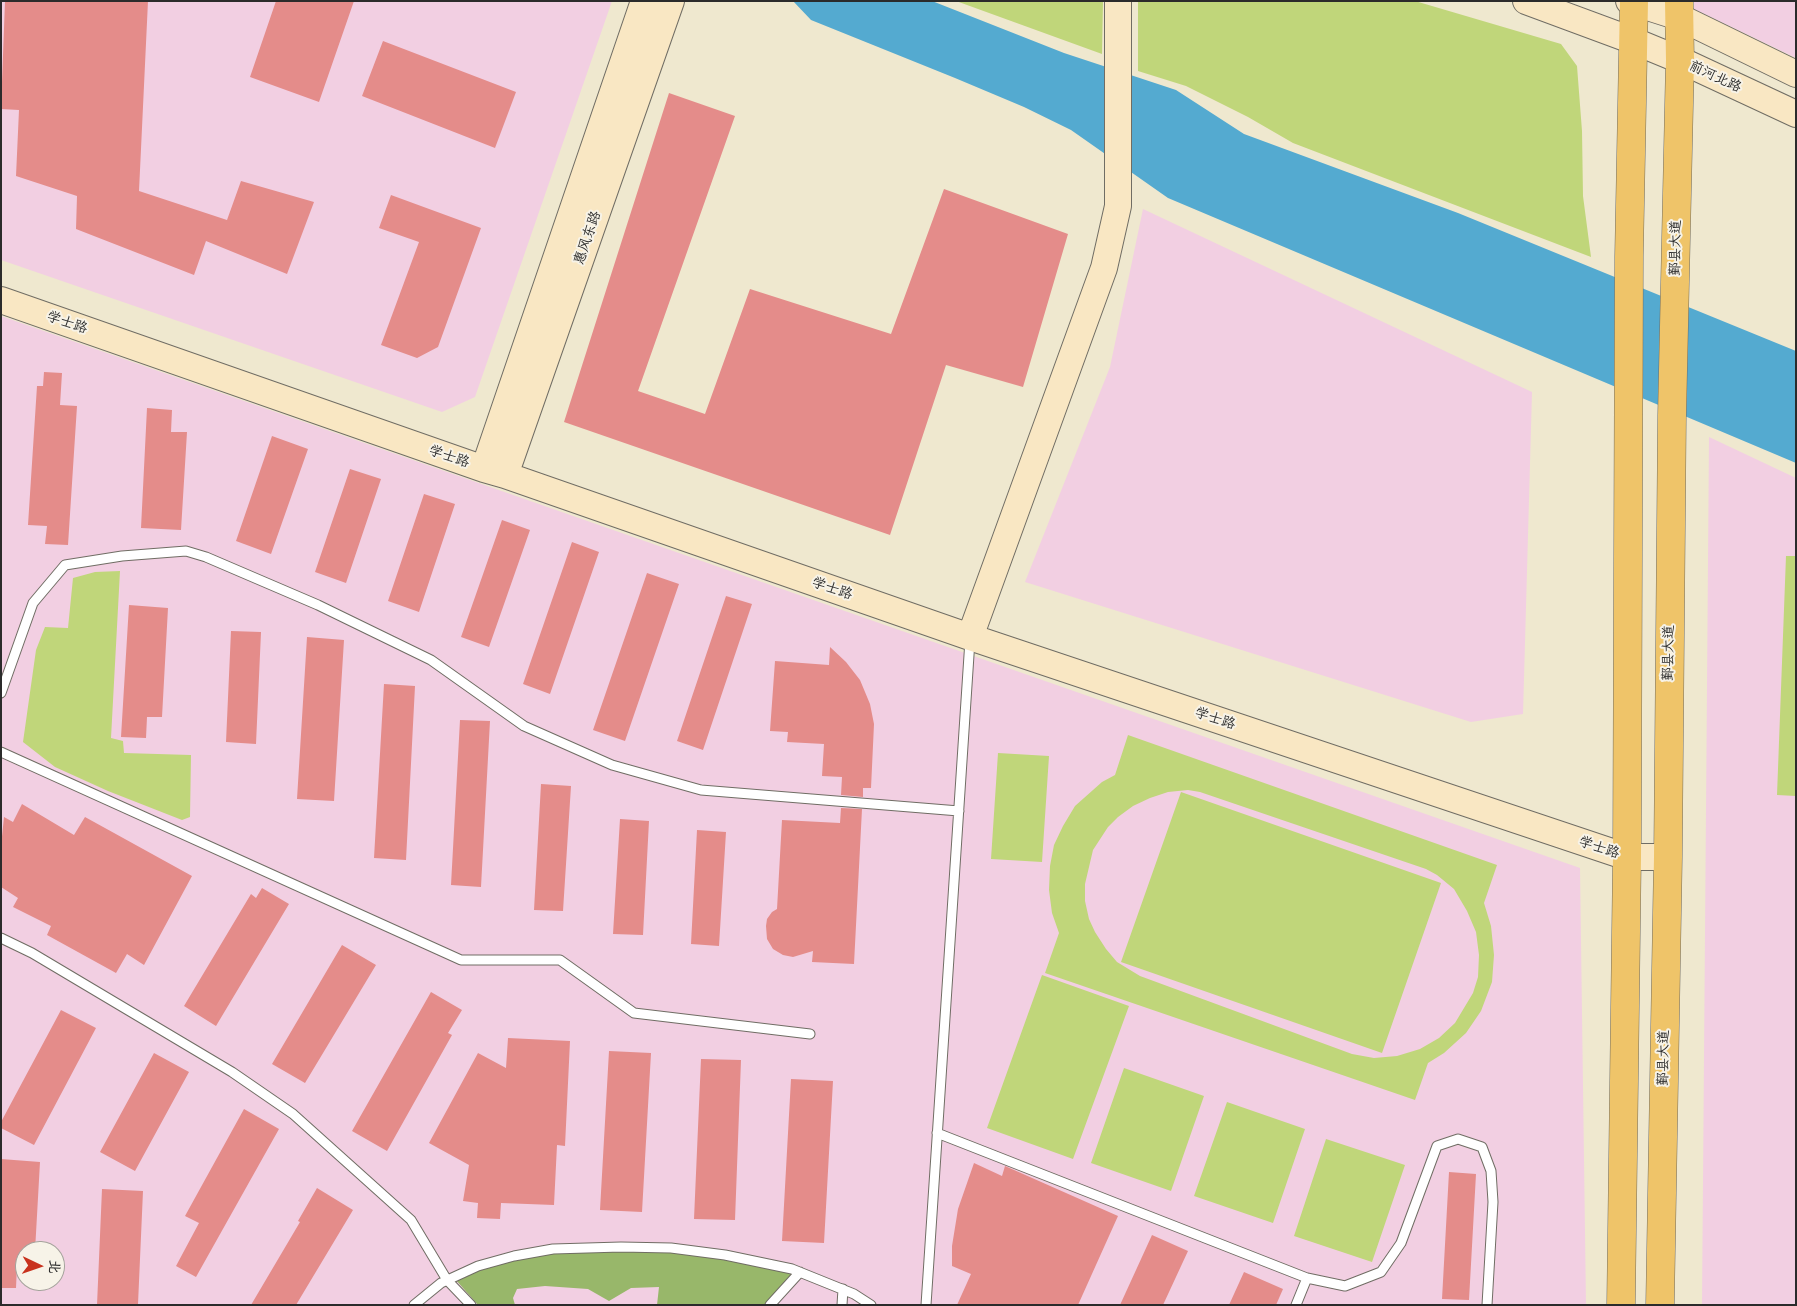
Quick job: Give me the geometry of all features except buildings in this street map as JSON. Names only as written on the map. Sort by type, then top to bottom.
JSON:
[{"type":"main road","points":[[1621,1305],[1626,857],[1629,256],[1634,41],[1632,2]]},
{"type":"main road","name":"鄞县大道","points":[[1660,1305],[1668,857],[1672,415],[1680,60],[1679,9]]},
{"type":"street","name":"前河北路","points":[[1526,1],[1680,60],[1796,114]]},
{"type":"street","points":[[1632,2],[1679,9],[1796,74]]},
{"type":"street","name":"惠风东路","points":[[495,472],[661,4]]},
{"type":"street","points":[[970,637],[1104,268],[1118,206],[1118,7]]},
{"type":"street","name":"学士路","points":[[1,300],[970,637],[1626,857],[1668,857]]},
{"type":"lane","points":[[1,693],[33,603],[64,565],[122,556],[186,551],[206,557],[318,605],[430,660],[524,726],[612,765],[701,790],[959,811]]},
{"type":"lane","points":[[926,1305],[970,637]]},
{"type":"lane","points":[[1,752],[461,960],[560,960],[634,1013],[810,1034]]},
{"type":"lane","points":[[1,938],[32,953],[232,1072],[293,1114],[411,1220],[447,1280],[471,1305]]},
{"type":"lane","points":[[938,1133],[1307,1278],[1345,1286],[1381,1272],[1401,1243],[1437,1146],[1458,1139],[1482,1147],[1491,1171],[1493,1202],[1487,1305]]},
{"type":"lane","points":[[414,1305],[441,1282],[478,1266],[514,1256],[553,1249],[621,1247],[671,1248],[725,1255],[792,1269],[854,1294],[871,1305]]},
{"type":"lane","points":[[770,1305],[800,1272]]},
{"type":"lane","points":[[1296,1305],[1307,1278]]},
{"type":"lane","points":[[842,1290],[842,1305]]},
{"type":"shaded area","points":[[1,1],[612,1],[475,397],[442,412],[1,260]]},
{"type":"shaded area","points":[[1694,1],[1796,1],[1796,58],[1694,9]]},
{"type":"shaded area","points":[[1143,209],[1532,392],[1523,714],[1471,722],[1025,582],[1110,367]]},
{"type":"shaded area","points":[[1,316],[1580,868],[1586,1305],[1,1305]]},
{"type":"shaded area","points":[[1709,437],[1796,478],[1796,1305],[1702,1305]]},
{"type":"green space","points":[[956,1],[1103,1],[1102,54]]},
{"type":"green space","points":[[1138,1],[1415,1],[1561,44],[1577,66],[1582,131],[1583,196],[1591,257],[1293,143],[1248,117],[1186,86],[1138,71]]},
{"type":"green space","points":[[1786,556],[1796,556],[1796,796],[1777,795]]},
{"type":"green space","points":[[120,571],[111,738],[123,741],[124,753],[191,755],[190,817],[182,820],[108,791],[55,767],[23,742],[36,650],[45,627],[68,628],[73,578],[95,572]]},
{"type":"green space","points":[[1128,735],[1497,865],[1484,903],[1491,926],[1494,955],[1492,982],[1481,1011],[1466,1033],[1444,1053],[1428,1063],[1415,1100],[1045,973],[1059,933],[1052,913],[1049,890],[1050,866],[1054,845],[1075,806],[1102,782],[1115,775]],"holes":[[[1188,790],[1200,792],[1426,869],[1437,875],[1454,889],[1467,911],[1476,932],[1479,955],[1478,977],[1473,993],[1455,1023],[1439,1038],[1420,1049],[1397,1056],[1374,1058],[1352,1054],[1140,976],[1117,962],[1095,932],[1089,919],[1085,901],[1085,884],[1093,850],[1108,827],[1133,806],[1168,792]]]},
{"type":"green space","points":[[998,753],[1049,756],[1042,862],[991,859]]},
{"type":"green space","points":[[1181,792],[1441,883],[1382,1053],[1121,962]]},
{"type":"green space","points":[[1042,975],[1129,1006],[1073,1159],[987,1128]]},
{"type":"green space","points":[[1124,1068],[1204,1096],[1171,1191],[1091,1163]]},
{"type":"green space","points":[[1227,1102],[1305,1129],[1273,1223],[1194,1196]]},
{"type":"green space","points":[[1326,1139],[1405,1165],[1372,1262],[1294,1236]]},
{"type":"green space","points":[[640,1250],[718,1256],[793,1274],[765,1305],[657,1305],[659,1287],[631,1288],[609,1301],[588,1289],[545,1286],[517,1289],[513,1298],[515,1305],[478,1305],[455,1279],[515,1258],[558,1252]]},
{"type":"water","points":[[793,1],[932,1],[1064,53],[1176,90],[1244,134],[1458,213],[1796,351],[1796,463],[1168,198],[1071,130],[1024,107],[811,20]]}]
